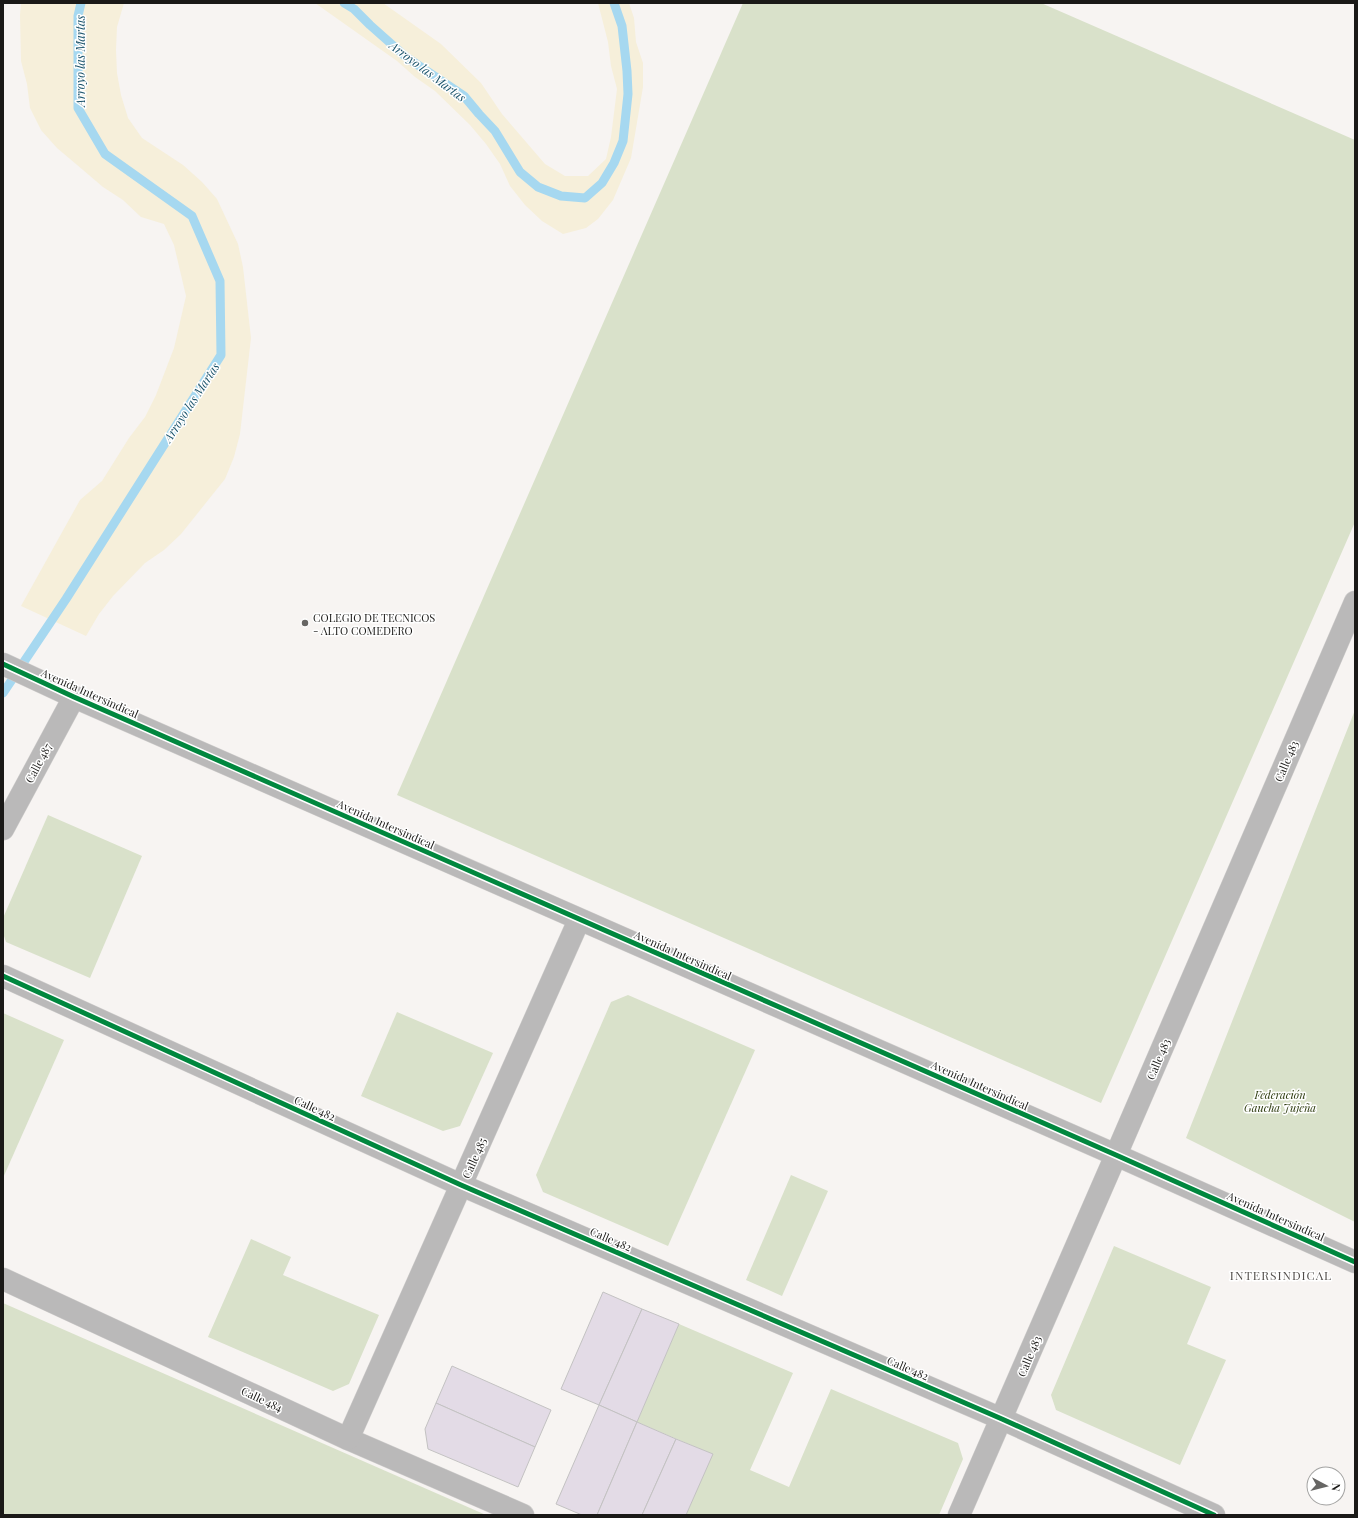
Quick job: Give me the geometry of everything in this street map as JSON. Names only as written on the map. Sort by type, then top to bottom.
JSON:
[{"type":"street","name":"Calle 483","points":[[959,1515],[1002,1419],[1355,602]]},
{"type":"street","name":"Avenida Intersindical","points":[[3,664],[74,697],[1116,1155],[1355,1262]]},
{"type":"street","name":"Calle 487","points":[[3,829],[74,697]]},
{"type":"street","name":"Calle 485","points":[[348,1439],[579,920]]},
{"type":"street","name":"Calle 482","points":[[3,976],[461,1185],[1002,1419],[1214,1515]]},
{"type":"street","name":"Calle 484","points":[[3,1279],[348,1439],[523,1515]]},
{"type":"green space","points":[[743,3],[1041,3],[1355,140],[1355,522],[1101,1103],[397,795]]},
{"type":"green space","name":"Federación Gaucha Jujeña","points":[[1355,710],[1355,1222],[1186,1138]]},
{"type":"green space","points":[[48,815],[142,856],[90,978],[6,942],[3,933],[3,918]]},
{"type":"green space","points":[[628,995],[755,1050],[668,1246],[543,1192],[536,1175],[611,1002]]},
{"type":"green space","points":[[397,1012],[493,1053],[460,1126],[443,1131],[361,1096]]},
{"type":"green space","points":[[3,1013],[64,1040],[3,1178]]},
{"type":"green space","points":[[791,1175],[828,1191],[782,1296],[746,1280]]},
{"type":"green space","points":[[251,1239],[291,1257],[283,1275],[379,1315],[349,1384],[333,1391],[208,1337]]},
{"type":"green space","points":[[1114,1246],[1211,1287],[1187,1344],[1226,1360],[1180,1465],[1056,1410],[1051,1395]]},
{"type":"green space","points":[[3,1303],[486,1515],[3,1515]]},
{"type":"green space","points":[[679,1324],[793,1373],[750,1470],[789,1487],[831,1389],[958,1443],[963,1459],[939,1515],[686,1515],[712,1454],[637,1422]]},
{"type":"sand","points":[[21,3],[124,3],[117,27],[116,50],[117,73],[121,95],[128,118],[142,138],[183,165],[202,182],[217,199],[238,244],[243,267],[251,338],[240,434],[234,457],[225,479],[181,534],[164,550],[145,563],[113,596],[99,614],[86,636],[21,606],[80,500],[102,481],[129,438],[145,417],[156,395],[174,348],[186,296],[174,245],[164,224],[141,217],[123,200],[103,187],[57,148],[41,130],[30,108],[27,84],[21,61]]},
{"type":"sand","points":[[315,3],[383,3],[441,44],[481,83],[502,114],[545,164],[565,176],[588,176],[606,159],[611,137],[617,89],[611,66],[608,42],[598,3],[629,3],[634,18],[636,42],[643,63],[643,87],[631,158],[613,200],[598,219],[586,228],[563,234],[542,221],[525,205],[510,186],[500,164],[486,144],[470,125],[435,91],[415,77],[397,61]]},
{"type":"building","points":[[603,1292],[642,1309],[599,1405],[561,1389]]},
{"type":"building","points":[[642,1309],[679,1324],[637,1422],[599,1405]]},
{"type":"building","points":[[452,1366],[551,1410],[535,1447],[436,1403]]},
{"type":"building","points":[[436,1403],[535,1447],[518,1487],[428,1449],[425,1429]]},
{"type":"building","points":[[599,1405],[637,1422],[597,1515],[582,1515],[556,1504]]},
{"type":"building","points":[[637,1422],[676,1439],[642,1515],[597,1515]]},
{"type":"building","points":[[676,1439],[713,1454],[686,1515],[642,1515]]},
{"type":"waterway","name":"Arroyo las Martas","points":[[3,693],[66,599],[221,355],[220,281],[192,216],[105,154],[78,108],[78,16],[81,3]]},
{"type":"waterway","name":"Arroyo las Martas","points":[[344,3],[354,9],[406,57],[464,96],[495,131],[520,172],[538,187],[561,196],[585,198],[602,183],[614,163],[623,141],[628,94],[627,71],[622,26],[614,3]]},
{"type":"cycle path","points":[[3,664],[74,697],[1116,1155],[1355,1262]]},
{"type":"cycle path","points":[[3,976],[461,1185],[1002,1419],[1214,1515]]},
{"type":"place","name":"COLEGIO DE TECNICOS - ALTO COMEDERO","points":[[305,623]]},
{"type":"district","name":"INTERSINDICAL","points":[[1281,1275]]}]
